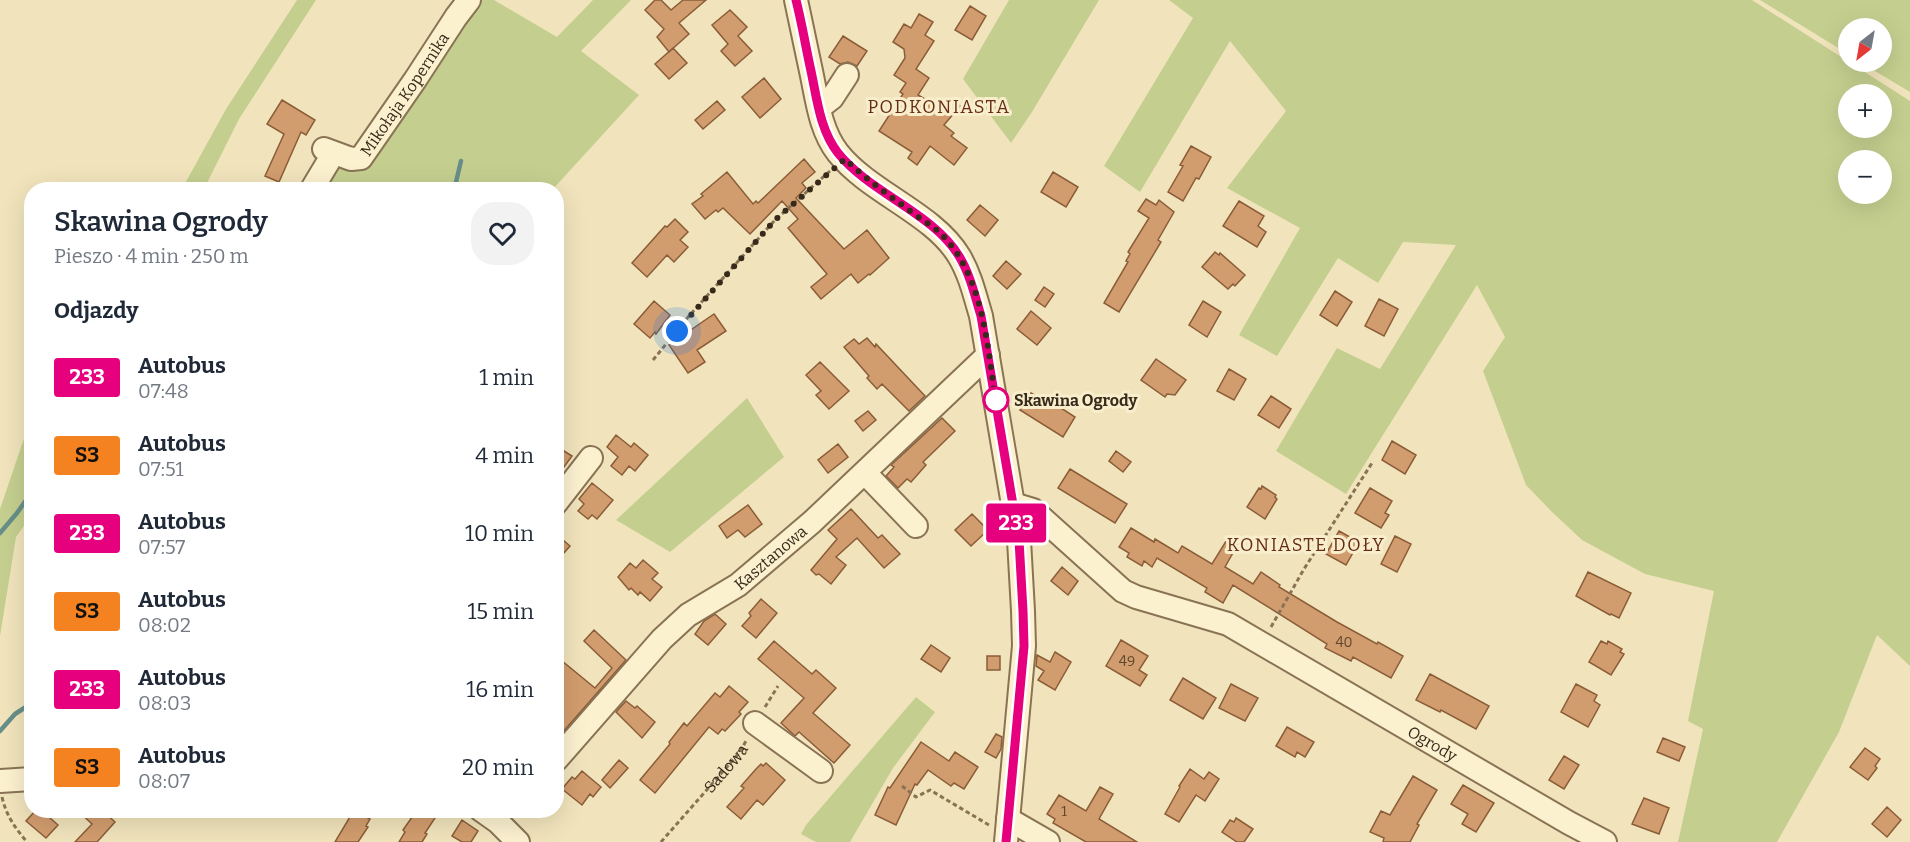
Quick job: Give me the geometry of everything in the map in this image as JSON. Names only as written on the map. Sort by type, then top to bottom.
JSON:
[{"type":"street","name":"Mikołaja Kopernika","points":[[315,182],[328,151],[351,159],[360,158],[469,0]]},
{"type":"street","points":[[796,0],[819,108],[830,140],[845,159],[869,182],[938,232],[959,256],[971,282],[981,316],[1019,540],[1024,646],[1007,832],[1048,842]]},
{"type":"street","points":[[819,108],[832,98],[847,75]]},
{"type":"street","name":"Kasztanowa","points":[[564,751],[662,639],[688,615],[738,585],[812,522],[988,356]]},
{"type":"street","points":[[564,493],[591,458]]},
{"type":"street","points":[[865,473],[916,526]]},
{"type":"street","name":"Ogrody","points":[[1013,504],[1033,510],[1123,591],[1136,597],[1228,624],[1605,842]]},
{"type":"street","points":[[755,723],[821,771]]},
{"type":"street","points":[[0,781],[24,780]]},
{"type":"street","points":[[500,818],[518,842]]},
{"type":"path","points":[[653,360],[775,220],[845,159]]},
{"type":"path","points":[[1262,644],[1304,569],[1372,463]]},
{"type":"path","name":"Sadowa","points":[[661,842],[740,752],[778,686]]},
{"type":"path","points":[[0,781],[6,812],[15,828],[27,842]]},
{"type":"path","points":[[902,786],[916,797],[930,790],[1007,832]]},
{"type":"green space","points":[[297,0],[316,0],[239,119],[208,182],[186,182],[226,109]]},
{"type":"green space","points":[[478,0],[494,0],[557,37],[593,0],[631,0],[581,51],[639,95],[559,182],[327,182],[336,164],[351,166]]},
{"type":"green space","points":[[1009,0],[1099,0],[1011,143],[963,79]]},
{"type":"green space","points":[[1169,0],[1752,0],[1838,55],[1838,72],[1865,72],[1883,84],[1838,84],[1838,138],[1892,138],[1892,89],[1910,101],[1910,666],[1877,635],[1839,732],[1777,842],[1678,842],[1703,729],[1688,721],[1714,591],[1645,574],[1582,540],[1526,485],[1483,371],[1505,337],[1477,285],[1346,494],[1276,451],[1337,348],[1380,369],[1456,245],[1403,242],[1378,283],[1338,258],[1277,356],[1239,335],[1300,228],[1227,188],[1286,111],[1230,41],[1140,192],[1104,166],[1193,18]]},
{"type":"green space","points":[[1760,0],[1910,0],[1910,92],[1877,72],[1892,72],[1892,18],[1838,18],[1838,48]]},
{"type":"green space","points":[[747,398],[784,457],[670,552],[616,520]]},
{"type":"green space","points":[[24,439],[24,526],[16,537],[0,636],[0,509]]},
{"type":"green space","points":[[916,697],[935,712],[893,768],[850,842],[816,842],[801,834],[806,825]]},
{"type":"building","points":[[655,0],[661,0],[671,10],[683,0],[706,0],[679,23],[689,34],[669,52],[657,37],[664,29],[645,10]]},
{"type":"building","points":[[970,6],[986,16],[972,40],[955,30]]},
{"type":"building","points":[[730,10],[747,27],[738,36],[752,51],[735,66],[721,51],[728,44],[712,25]]},
{"type":"building","points":[[919,14],[933,22],[925,35],[934,41],[916,69],[929,78],[918,95],[942,109],[951,99],[960,106],[944,125],[954,133],[951,136],[967,148],[954,165],[930,146],[917,165],[908,158],[912,152],[879,131],[903,94],[900,92],[906,83],[894,75],[905,58],[904,49],[893,42],[904,24],[911,28]]},
{"type":"building","points":[[843,36],[867,51],[857,66],[848,62],[840,64],[829,57]]},
{"type":"building","points":[[673,48],[687,63],[669,79],[655,64]]},
{"type":"building","points":[[764,78],[781,99],[760,118],[742,97]]},
{"type":"building","points":[[282,100],[315,120],[306,135],[301,132],[279,182],[265,176],[284,134],[267,124]]},
{"type":"building","points":[[717,101],[725,110],[703,129],[695,120]]},
{"type":"building","points":[[1191,146],[1211,157],[1183,201],[1168,192]]},
{"type":"building","points":[[804,159],[815,172],[802,183],[806,188],[796,198],[844,249],[867,230],[889,258],[858,283],[851,274],[821,299],[811,287],[827,274],[788,228],[798,219],[782,201],[750,234],[723,208],[718,212],[716,210],[705,219],[692,204],[727,172],[753,204],[756,201],[758,203]]},
{"type":"building","points":[[1053,172],[1078,187],[1066,207],[1041,192]]},
{"type":"building","points":[[1146,199],[1156,205],[1159,200],[1174,212],[1158,240],[1161,242],[1119,312],[1104,303],[1128,262],[1126,261],[1130,254],[1128,252],[1149,218],[1138,211]]},
{"type":"building","points":[[1239,201],[1264,216],[1258,226],[1266,232],[1257,247],[1223,226]]},
{"type":"building","points":[[980,205],[998,220],[985,236],[967,220]]},
{"type":"building","points":[[675,219],[688,232],[680,240],[688,247],[674,262],[667,255],[647,277],[632,263],[665,226],[667,227]]},
{"type":"building","points":[[1215,252],[1219,255],[1220,253],[1245,275],[1235,286],[1233,284],[1228,289],[1202,267]]},
{"type":"building","points":[[1006,261],[1021,274],[1007,289],[993,276]]},
{"type":"building","points":[[1044,287],[1054,294],[1045,307],[1035,300]]},
{"type":"building","points":[[1335,291],[1352,302],[1337,326],[1320,315]]},
{"type":"building","points":[[1379,299],[1398,309],[1384,336],[1365,326]]},
{"type":"building","points":[[654,301],[670,315],[656,334],[655,332],[650,338],[634,324]]},
{"type":"building","points":[[1203,301],[1221,312],[1207,337],[1189,325]]},
{"type":"building","points":[[1031,311],[1051,328],[1037,345],[1017,329]]},
{"type":"building","points":[[714,314],[726,331],[697,350],[705,362],[688,373],[669,345]]},
{"type":"building","points":[[867,338],[875,347],[876,344],[925,396],[909,411],[882,384],[877,389],[844,347],[854,339],[859,344]]},
{"type":"building","points":[[1156,359],[1186,380],[1175,395],[1167,394],[1165,397],[1141,380]]},
{"type":"building","points":[[820,362],[849,391],[829,409],[816,395],[821,391],[806,375]]},
{"type":"building","points":[[1229,369],[1246,379],[1234,400],[1217,391]]},
{"type":"building","points":[[1031,393],[1042,400],[1044,397],[1075,417],[1063,437],[1020,410]]},
{"type":"building","points":[[1271,396],[1291,409],[1279,428],[1258,415]]},
{"type":"building","points":[[868,411],[876,420],[863,431],[855,421]]},
{"type":"building","points":[[942,418],[955,431],[923,462],[926,465],[911,482],[907,479],[898,488],[886,476],[894,467],[891,465]]},
{"type":"building","points":[[616,435],[631,447],[634,443],[648,455],[635,471],[629,466],[622,475],[611,466],[618,457],[607,447]]},
{"type":"building","points":[[1392,441],[1416,455],[1405,474],[1382,460]]},
{"type":"building","points":[[838,444],[848,457],[828,473],[818,460]]},
{"type":"building","points":[[564,451],[572,456],[564,467]]},
{"type":"building","points":[[1116,451],[1131,462],[1123,472],[1109,461]]},
{"type":"building","points":[[1070,469],[1127,504],[1115,523],[1058,488]]},
{"type":"building","points":[[592,483],[613,500],[597,519],[592,515],[588,519],[578,511],[584,504],[579,499]]},
{"type":"building","points":[[1262,486],[1276,495],[1277,499],[1265,519],[1247,507]]},
{"type":"building","points":[[1370,488],[1392,501],[1385,513],[1389,515],[1381,528],[1355,513]]},
{"type":"building","points":[[748,505],[762,524],[745,537],[738,530],[727,538],[719,526]]},
{"type":"building","points":[[851,509],[878,538],[882,535],[900,554],[884,568],[857,538],[836,557],[846,565],[831,584],[811,570],[837,539],[828,530]]},
{"type":"building","points":[[972,514],[988,530],[971,546],[955,530]]},
{"type":"building","points":[[1131,528],[1178,553],[1182,546],[1212,564],[1228,538],[1238,544],[1225,567],[1253,584],[1261,572],[1280,585],[1279,587],[1337,622],[1403,656],[1391,678],[1353,657],[1351,661],[1325,648],[1327,644],[1233,585],[1223,603],[1205,592],[1207,588],[1157,558],[1152,567],[1144,561],[1142,566],[1127,557],[1129,553],[1119,547]]},
{"type":"building","points":[[1339,531],[1359,542],[1346,565],[1326,554]]},
{"type":"building","points":[[1395,536],[1411,544],[1397,572],[1381,564]]},
{"type":"building","points":[[564,541],[570,546],[564,553]]},
{"type":"building","points":[[643,560],[658,573],[652,579],[662,587],[650,601],[640,592],[638,595],[631,588],[629,590],[618,577],[630,563],[636,568]]},
{"type":"building","points":[[1062,567],[1078,581],[1068,595],[1051,581]]},
{"type":"building","points":[[1588,572],[1631,593],[1619,618],[1576,596]]},
{"type":"building","points":[[761,599],[777,613],[756,638],[742,626]]},
{"type":"building","points":[[715,614],[726,624],[708,645],[695,634],[704,621]]},
{"type":"building","points":[[594,630],[626,660],[564,731],[564,663],[595,688],[612,668],[584,641]]},
{"type":"building","points":[[1121,640],[1148,656],[1139,670],[1147,675],[1140,686],[1106,666]]},
{"type":"building","points":[[774,641],[812,674],[816,670],[836,688],[813,713],[850,745],[834,763],[799,732],[795,736],[781,723],[804,698],[758,659]]},
{"type":"building","points":[[1601,641],[1607,644],[1608,641],[1622,649],[1620,652],[1624,654],[1611,675],[1589,662]]},
{"type":"building","points":[[931,645],[950,658],[941,672],[921,659]]},
{"type":"building","points":[[1055,652],[1071,662],[1055,690],[1038,680],[1044,671],[1036,666],[1037,655],[1050,662]]},
{"type":"building","points":[[987,656],[1000,656],[1000,670],[987,670]]},
{"type":"building","points":[[1430,674],[1489,706],[1476,729],[1441,710],[1440,712],[1416,700]]},
{"type":"building","points":[[1183,678],[1216,698],[1203,719],[1170,700]]},
{"type":"building","points":[[1231,684],[1258,698],[1245,721],[1219,708]]},
{"type":"building","points":[[1576,684],[1597,695],[1594,701],[1600,705],[1588,727],[1561,712]]},
{"type":"building","points":[[729,686],[748,702],[739,712],[741,714],[725,731],[722,729],[718,734],[709,727],[655,793],[640,780],[684,723],[687,726],[715,693],[720,697]]},
{"type":"building","points":[[626,701],[635,708],[637,706],[655,722],[642,738],[616,712]]},
{"type":"building","points":[[1287,727],[1314,742],[1305,757],[1297,752],[1295,757],[1276,746]]},
{"type":"building","points":[[996,734],[1002,737],[1001,749],[996,758],[985,752]]},
{"type":"building","points":[[1663,738],[1685,747],[1679,761],[1657,752]]},
{"type":"building","points":[[921,742],[949,761],[955,752],[978,767],[964,789],[954,783],[951,786],[928,770],[917,785],[915,784],[896,825],[875,815],[888,787],[890,788]]},
{"type":"building","points":[[1865,748],[1880,759],[1875,766],[1877,768],[1868,780],[1850,767]]},
{"type":"building","points":[[1564,756],[1579,765],[1564,789],[1549,780]]},
{"type":"building","points":[[619,760],[628,768],[610,788],[602,780]]},
{"type":"building","points":[[766,763],[785,780],[763,805],[757,800],[741,819],[727,807],[744,788],[741,786],[756,769]]},
{"type":"building","points":[[1190,769],[1204,779],[1209,772],[1219,779],[1205,801],[1196,795],[1179,822],[1165,814]]},
{"type":"building","points":[[582,771],[601,787],[593,797],[590,794],[582,805],[564,791],[564,787],[572,777],[575,779]]},
{"type":"building","points":[[1413,776],[1437,790],[1417,824],[1419,825],[1410,842],[1383,842],[1384,838],[1370,832],[1381,811],[1390,815]]},
{"type":"building","points":[[1463,785],[1494,803],[1476,832],[1462,824],[1468,814],[1451,804]]},
{"type":"building","points":[[1100,787],[1113,794],[1099,819],[1137,842],[1086,842],[1053,823],[1055,819],[1047,814],[1059,795],[1086,811]]},
{"type":"building","points":[[1644,798],[1669,808],[1659,834],[1632,824]]},
{"type":"building","points":[[1887,807],[1901,820],[1887,837],[1872,824]]},
{"type":"building","points":[[29,818],[50,818],[58,825],[46,838],[26,821]]},
{"type":"building","points":[[86,818],[111,818],[115,822],[97,842],[75,842],[92,824]]},
{"type":"building","points":[[349,818],[370,819],[366,826],[368,827],[358,842],[335,842]]},
{"type":"building","points":[[411,818],[435,818],[422,842],[399,842],[405,832],[403,830]]},
{"type":"building","points":[[1236,818],[1253,829],[1244,842],[1237,842],[1222,832],[1230,820],[1234,822]]},
{"type":"building","points":[[462,820],[478,831],[471,842],[462,842],[452,836]]},
{"type":"waterway","points":[[456,182],[461,161]]},
{"type":"waterway","points":[[0,533],[24,503]]},
{"type":"waterway","points":[[0,731],[15,714],[24,708]]},
{"type":"bus line","name":"233","points":[[796,0],[821,119],[830,140],[839,154],[869,182],[938,232],[959,256],[971,282],[981,316],[1019,540],[1023,611],[1024,646],[1006,842]]},
{"type":"place","name":"Skawina Ogrody","points":[[996,400]]},
{"type":"district","name":"PODKONIASTA","points":[[939,107]]},
{"type":"district","name":"KONIASTE DOŁY","points":[[1306,545]]},
{"type":"route","points":[[677,331],[775,220],[845,159],[869,182],[938,232],[959,256],[971,282],[981,316],[996,403],[996,400]]}]
